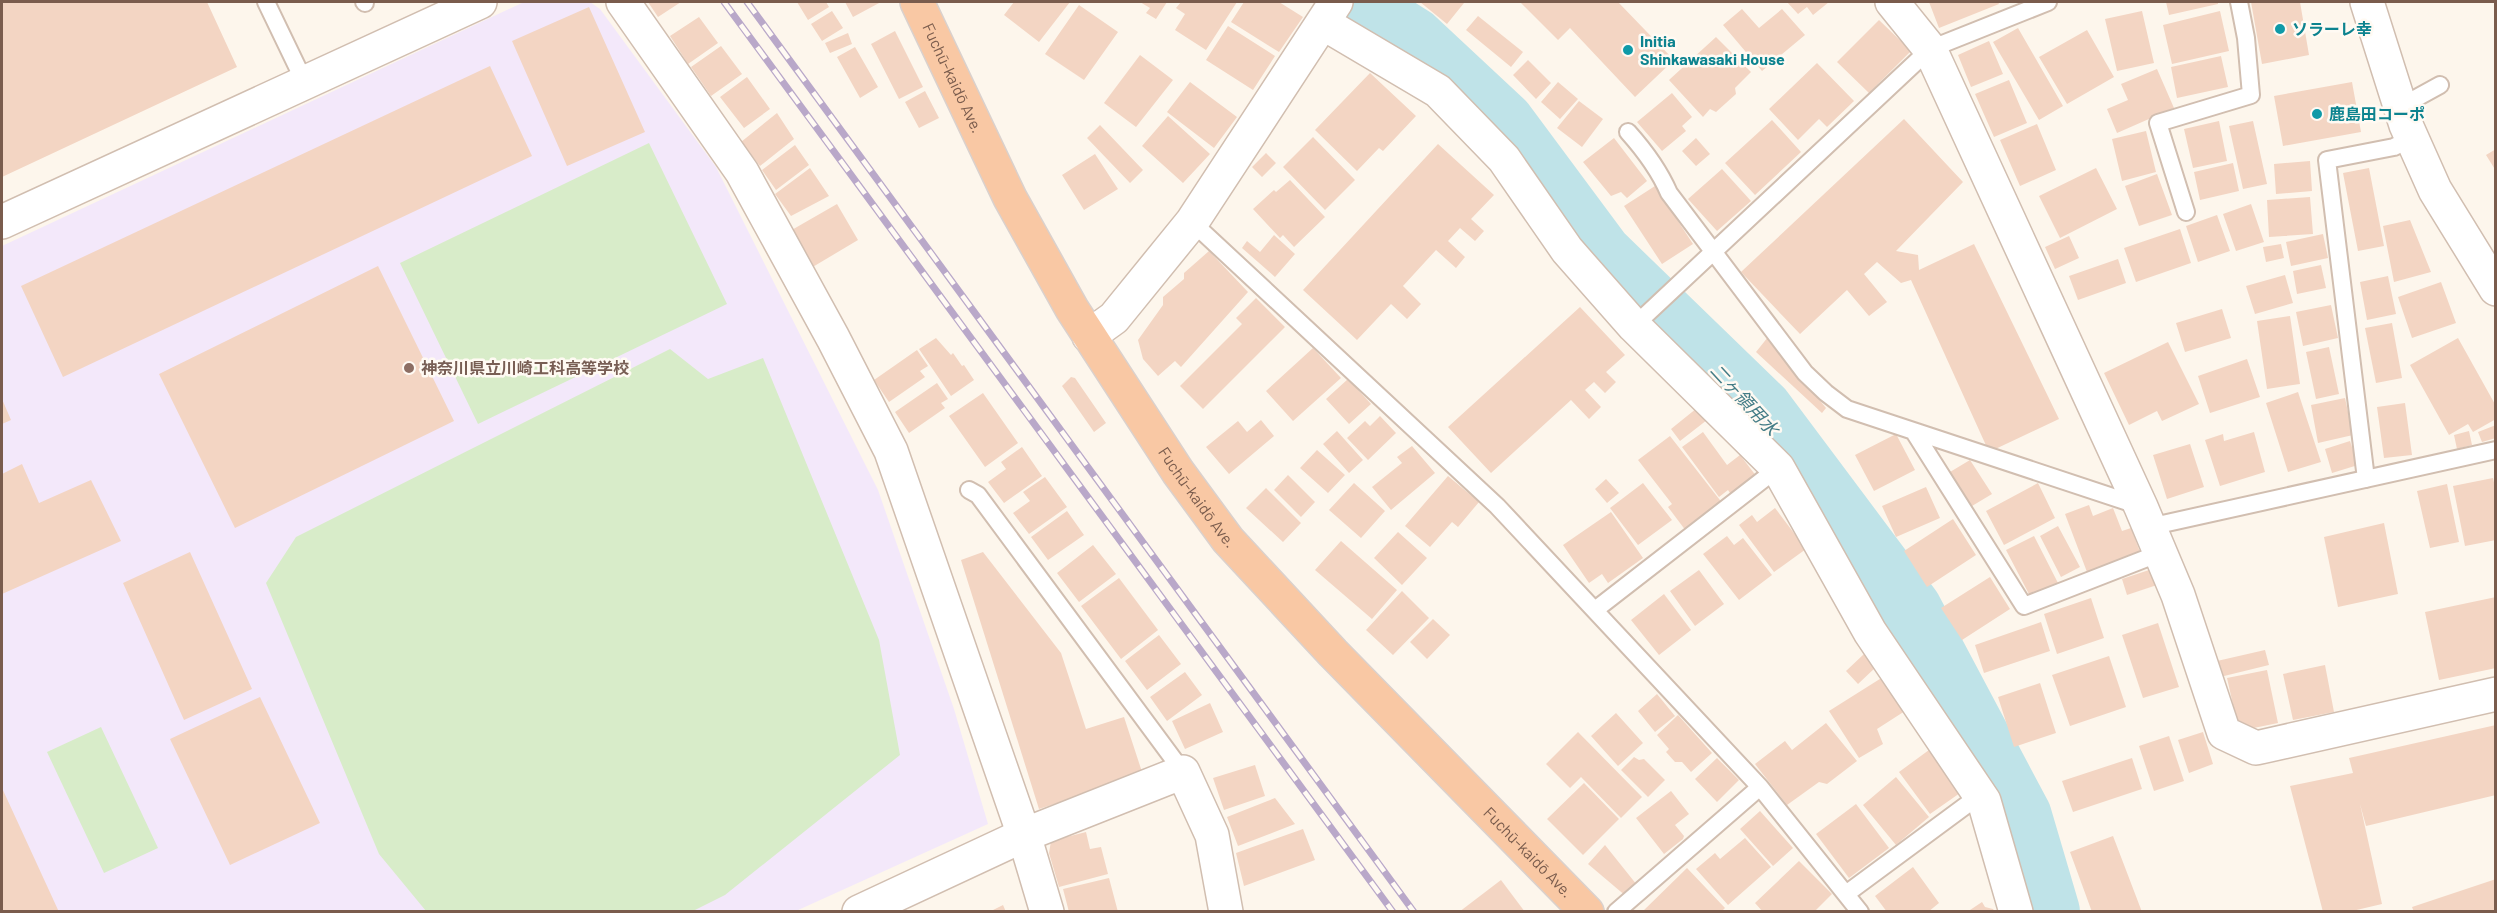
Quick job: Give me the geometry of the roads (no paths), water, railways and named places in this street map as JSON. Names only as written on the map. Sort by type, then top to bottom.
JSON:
[{"type":"highway","name":"Fuchū-kaidō Ave.","points":[[917,2],[1010,198],[1089,336],[1178,472],[1228,540],[1334,653],[1587,912]]},
{"type":"street","points":[[2,222],[480,2]]},
{"type":"street","points":[[623,2],[742,172],[833,338],[891,451],[1024,835],[1047,912]]},
{"type":"street","points":[[1892,2],[1930,49],[2150,529],[2178,594],[2224,733],[2256,748],[2496,694]]},
{"type":"street","points":[[2367,2],[2412,138],[2435,189],[2496,289]]},
{"type":"street","points":[[1089,336],[1114,318],[1192,222],[1329,14],[1438,91],[1504,159],[1567,250],[1634,326],[1778,468],[1869,632],[1984,801],[2016,912]]},
{"type":"street","points":[[859,912],[1024,835],[1183,772],[1212,835],[1226,912]]},
{"type":"lane","points":[[266,2],[305,83]]},
{"type":"lane","points":[[1634,326],[1930,49],[2048,2]]},
{"type":"lane","points":[[2186,212],[2158,123],[2251,95],[2247,38],[2239,2]]},
{"type":"lane","points":[[2400,107],[2440,85]]},
{"type":"lane","points":[[1628,132],[1643,148],[1661,174],[1669,193],[1805,373],[1847,409],[1914,432],[2150,529]]},
{"type":"lane","points":[[2366,479],[2327,160],[2394,147],[2412,138]]},
{"type":"lane","points":[[1192,222],[1497,506],[1760,787],[1860,912]]},
{"type":"lane","points":[[1914,432],[2024,606],[2150,529],[2496,450]]},
{"type":"lane","points":[[1595,610],[1778,468]]},
{"type":"lane","points":[[969,490],[978,495],[1183,772]]},
{"type":"lane","points":[[1616,912],[1760,787]]},
{"type":"lane","points":[[1846,894],[1980,795]]},
{"type":"waterway","name":"二ヶ領用水","points":[[1351,2],[1412,41],[1501,124],[1599,256],[1760,412],[1908,610],[2018,817],[2046,912]]},
{"type":"railway","points":[[724,2],[1393,912]]},
{"type":"railway","points":[[747,2],[1414,912]]},
{"type":"place","name":"ソラーレ幸","points":[[2280,29]]},
{"type":"place","name":"Initia Shinkawasaki House","points":[[1628,50]]},
{"type":"place","name":"鹿島田コーポ","points":[[2317,114]]},
{"type":"place","name":"神奈川県立川崎工科高等学校","points":[[409,368]]}]
